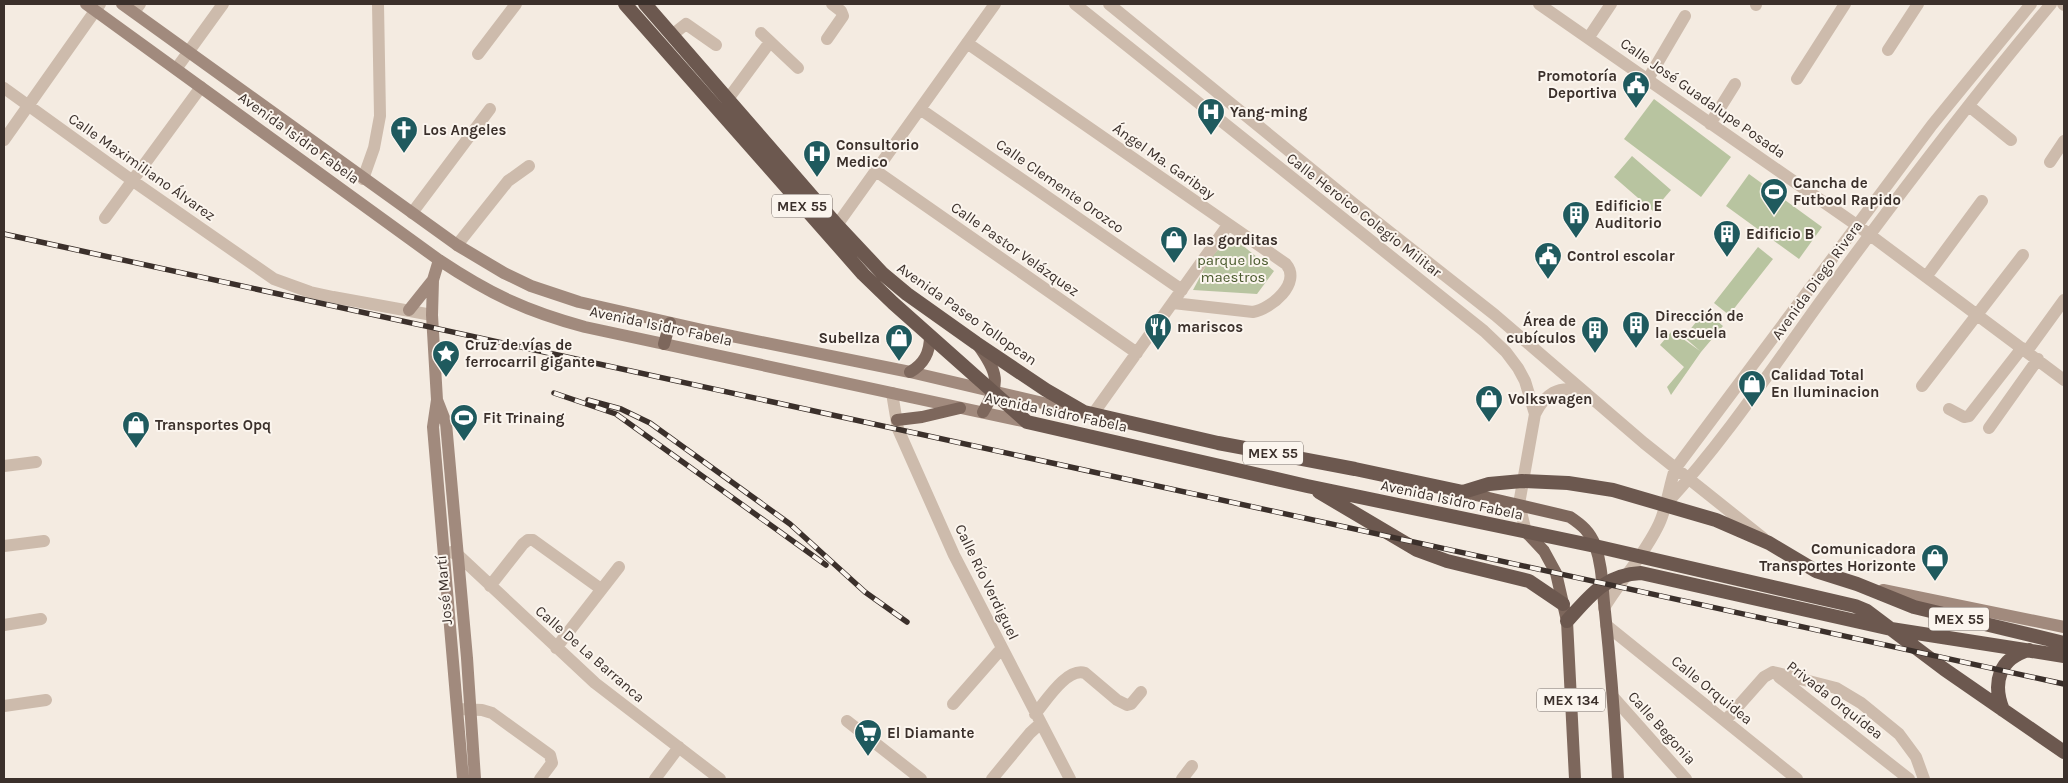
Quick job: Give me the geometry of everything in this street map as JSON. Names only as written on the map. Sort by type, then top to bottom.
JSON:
[{"type":"highway","name":"Avenida Paseo Tollopcan","points":[[625,4],[863,274],[1027,422]]},
{"type":"highway","name":"Avenida Paseo Tollopcan","points":[[645,4],[837,225],[894,284],[1046,390],[1088,413]]},
{"type":"highway","name":"Avenida Isidro Fabela","points":[[1088,413],[1218,443],[1356,468],[1463,492],[1489,484],[1522,481],[1564,482],[1598,486],[1666,504],[1716,520],[1769,543],[1816,571],[1857,584],[1932,613],[2064,643]]},
{"type":"highway","name":"Avenida Isidro Fabela","points":[[1027,422],[1307,486],[1595,546],[1855,606],[1867,611],[2064,752]]},
{"type":"highway","points":[[1307,486],[1417,550],[1447,561],[1529,581],[1563,604]]},
{"type":"highway","points":[[1567,622],[1604,583],[1626,575],[1641,573],[1891,629],[2064,656]]},
{"type":"highway","points":[[2003,710],[1997,692],[2003,668],[2014,656],[2029,650]]},
{"type":"main road","name":"Avenida Isidro Fabela","points":[[122,4],[137,8],[188,52],[457,245],[504,273],[556,296],[670,323],[910,372],[1088,413]]},
{"type":"main road","name":"Avenida Isidro Fabela","points":[[94,6],[176,69],[439,260],[483,289],[527,309],[585,327],[1027,422]]},
{"type":"main road","name":"José Martí","points":[[439,260],[433,280],[432,315],[437,400],[433,427],[444,548],[464,710],[475,779]]},
{"type":"main road","points":[[409,310],[419,300],[433,280]]},
{"type":"main road","points":[[664,344],[670,323]]},
{"type":"main road","points":[[910,372],[916,369],[926,358],[930,336]]},
{"type":"main road","points":[[976,342],[991,365],[995,380],[995,392],[984,412]]},
{"type":"main road","name":"José Martí","points":[[437,400],[446,423],[458,555],[464,710],[463,779]]},
{"type":"main road","points":[[897,420],[922,417],[960,408]]},
{"type":"main road","name":"MEX 55","points":[[1463,492],[1570,517],[1583,526],[1590,534],[1595,546]]},
{"type":"main road","name":"MEX 134","points":[[1526,532],[1544,551],[1556,572],[1567,622],[1575,779]]},
{"type":"main road","name":"MEX 134","points":[[1595,546],[1604,583],[1604,608],[1614,698],[1618,779]]},
{"type":"main road","name":"MEX 55","points":[[1857,584],[2064,626]]},
{"type":"street","points":[[176,69],[222,4]]},
{"type":"street","points":[[363,179],[374,148],[380,116],[378,4]]},
{"type":"street","points":[[478,54],[516,4]]},
{"type":"street","points":[[827,39],[843,16],[841,11],[832,4]]},
{"type":"street","points":[[837,225],[995,4]]},
{"type":"street","name":"Calle Heroico Colegio Militar","points":[[1075,4],[1484,331],[1506,352],[1525,381],[1535,414],[1519,504]]},
{"type":"street","name":"Calle Heroico Colegio Militar","points":[[1109,4],[1495,316],[1675,468],[1726,506],[1769,543]]},
{"type":"street","name":"Calle José Guadalupe Posada","points":[[1540,4],[1858,226],[2064,380]]},
{"type":"street","points":[[1589,37],[1611,4]]},
{"type":"street","points":[[1797,79],[1845,4]]},
{"type":"street","points":[[1888,50],[1918,4]]},
{"type":"street","name":"Avenida Diego Rivera","points":[[1604,608],[1640,556],[1660,522],[1675,468],[1932,126],[2032,4]]},
{"type":"street","name":"Avenida Diego Rivera","points":[[1666,504],[1689,479],[1720,439],[1870,235],[2022,38],[2051,4]]},
{"type":"street","points":[[4,140],[94,6]]},
{"type":"street","points":[[1648,79],[1685,16]]},
{"type":"street","points":[[672,35],[686,24],[716,45]]},
{"type":"street","points":[[2011,29],[2022,38]]},
{"type":"street","points":[[1132,50],[1145,33]]},
{"type":"street","points":[[728,99],[766,37],[798,68]]},
{"type":"street","name":"Ángel Ma. Garibay","points":[[967,43],[1286,264],[1290,269],[1289,284],[1280,297],[1270,306],[1253,312],[1173,303]]},
{"type":"street","points":[[1710,124],[1735,84]]},
{"type":"street","points":[[105,218],[201,87]]},
{"type":"street","name":"Calle Maximiliano Álvarez","points":[[4,88],[133,182],[274,279],[310,292],[432,315]]},
{"type":"street","points":[[1969,106],[2012,140]]},
{"type":"street","name":"Calle Clemente Orozco","points":[[920,109],[1182,290]]},
{"type":"street","points":[[412,213],[490,110]]},
{"type":"street","points":[[2050,162],[2064,141]]},
{"type":"street","points":[[457,245],[508,181],[529,166]]},
{"type":"street","name":"Calle Pastor Velázquez","points":[[876,171],[1136,354]]},
{"type":"street","points":[[1313,196],[1326,181]]},
{"type":"street","points":[[1926,277],[1982,201]]},
{"type":"street","points":[[1088,413],[1136,354],[1228,225]]},
{"type":"street","points":[[1922,386],[2023,254]]},
{"type":"street","points":[[1988,428],[2029,353],[2064,300]]},
{"type":"street","points":[[1949,409],[1964,417],[1970,416],[2029,353]]},
{"type":"street","points":[[1535,414],[1542,401],[1553,392],[1567,388],[1584,391]]},
{"type":"street","name":"Calle Río Verdiguel","points":[[892,393],[898,429],[954,555],[1070,779]]},
{"type":"street","points":[[1706,428],[1720,439]]},
{"type":"street","points":[[4,466],[36,462]]},
{"type":"street","name":"MEX 134","points":[[1519,504],[1526,532]]},
{"type":"street","points":[[490,586],[522,544],[528,540],[533,540],[602,590]]},
{"type":"street","points":[[4,546],[44,541]]},
{"type":"street","name":"Calle De La Barranca","points":[[444,548],[458,555],[595,683],[720,779]]},
{"type":"street","points":[[556,648],[619,567]]},
{"type":"street","points":[[4,625],[41,619]]},
{"type":"street","name":"Calle Orquidea","points":[[1606,625],[1797,779]]},
{"type":"street","points":[[953,704],[1002,648]]},
{"type":"street","points":[[992,779],[1030,733],[1065,678],[1072,673],[1080,671],[1085,673],[1122,703],[1131,704],[1141,692]]},
{"type":"street","points":[[1725,721],[1764,677],[1773,672]]},
{"type":"street","name":"Privada Orquídea","points":[[1773,672],[1909,779]]},
{"type":"street","name":"Privada Orquídea","points":[[1773,672],[1836,688],[1861,703],[1900,734],[1916,758],[1924,779]]},
{"type":"street","name":"Calle Begonia","points":[[1614,698],[1686,779]]},
{"type":"street","points":[[4,706],[46,700]]},
{"type":"street","points":[[464,710],[482,710],[492,713],[550,755],[552,763],[540,779]]},
{"type":"street","points":[[847,721],[921,779]]},
{"type":"street","points":[[655,779],[679,747]]},
{"type":"street","points":[[1182,779],[1192,766]]},
{"type":"green space","points":[[1654,99],[1731,157],[1701,197],[1624,139]]},
{"type":"green space","points":[[1632,156],[1671,190],[1653,211],[1614,177]]},
{"type":"green space","name":"Cancha de Futbool Rapido","points":[[1749,174],[1822,227],[1799,259],[1726,206]]},
{"type":"green space","name":"parque los maestros","points":[[1231,236],[1274,271],[1257,294],[1193,290],[1210,258]]},
{"type":"green space","points":[[1758,247],[1773,259],[1729,315],[1714,303]]},
{"type":"green space","points":[[1705,311],[1723,326],[1701,352],[1671,395],[1667,387],[1684,367],[1660,345],[1672,331],[1700,351],[1684,337]]},
{"type":"railway","points":[[4,234],[2064,684]]},
{"type":"railway","points":[[554,393],[616,414],[826,565]]},
{"type":"railway","points":[[588,400],[621,409],[650,423],[790,524],[865,592],[907,622]]},
{"type":"place","name":"Promotoría Deportiva","points":[[1636,109]]},
{"type":"place","name":"Yang-ming","points":[[1211,136]]},
{"type":"place","name":"Los Angeles","points":[[404,154]]},
{"type":"place","name":"Consultorio Medico","points":[[817,178]]},
{"type":"place","name":"Cancha de Futbool Rapido","points":[[1774,216]]},
{"type":"place","name":"Edificio E Auditorio","points":[[1576,239]]},
{"type":"place","name":"Edificio B","points":[[1727,258]]},
{"type":"place","name":"las gorditas","points":[[1174,264]]},
{"type":"place","name":"Control escolar","points":[[1548,280]]},
{"type":"place","name":"Dirección de la escuela","points":[[1636,349]]},
{"type":"place","name":"mariscos","points":[[1158,351]]},
{"type":"place","name":"Área de cubículos","points":[[1595,354]]},
{"type":"place","name":"Subellza","points":[[899,362]]},
{"type":"place","name":"Cruz de vías de ferrocarril gigante","points":[[446,378]]},
{"type":"place","name":"Calidad Total En Iluminacion","points":[[1752,408]]},
{"type":"place","name":"Volkswagen","points":[[1489,423]]},
{"type":"place","name":"Fit Trinaing","points":[[464,442]]},
{"type":"place","name":"Transportes Opq","points":[[136,449]]},
{"type":"place","name":"Comunicadora Transportes Horizonte","points":[[1935,582]]},
{"type":"place","name":"El Diamante","points":[[868,757]]}]
